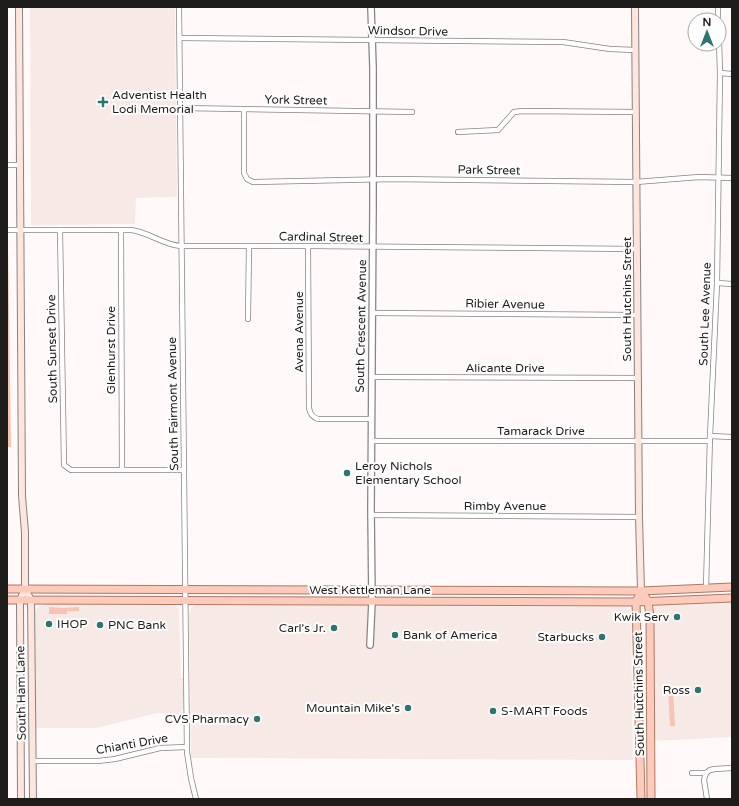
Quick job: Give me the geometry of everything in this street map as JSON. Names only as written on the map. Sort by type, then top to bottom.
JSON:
[{"type":"main road","name":"South Ham Lane","points":[[18,7],[22,496],[25,532],[24,589],[20,600],[21,799]]},
{"type":"main road","name":"South Hutchins Street","points":[[636,7],[636,182],[641,591],[636,602],[640,799]]},
{"type":"main road","name":"West Kettleman Lane","points":[[7,589],[641,591],[732,587]]},
{"type":"main road","points":[[24,589],[31,600]]},
{"type":"main road","points":[[515,601],[536,591]]},
{"type":"main road","name":"South Hutchins Street","points":[[641,591],[648,601],[650,617],[651,799]]},
{"type":"main road","name":"West Kettleman Lane","points":[[7,600],[636,602],[732,598]]},
{"type":"main road","name":"South Ham Lane","points":[[31,600],[33,799]]},
{"type":"main road","points":[[638,688],[646,696],[650,707]]},
{"type":"street","name":"South Fairmont Avenue","points":[[179,7],[187,746],[191,778],[196,799]]},
{"type":"street","name":"South Crescent Avenue","points":[[370,645],[372,602],[371,419],[373,313],[371,7]]},
{"type":"street","name":"Windsor Drive","points":[[180,38],[563,42],[610,49],[636,50]]},
{"type":"street","name":"South Lee Avenue","points":[[706,588],[710,438],[717,284],[719,52]]},
{"type":"street","points":[[720,74],[732,74]]},
{"type":"street","name":"York Street","points":[[180,108],[412,112]]},
{"type":"street","name":"Park Street","points":[[244,109],[244,173],[247,179],[253,182],[373,179],[636,182],[719,177],[732,178]]},
{"type":"street","points":[[458,132],[498,130],[514,112],[636,112]]},
{"type":"street","points":[[7,165],[20,165]]},
{"type":"street","name":"Cardinal Street","points":[[7,230],[140,231],[172,246],[637,249]]},
{"type":"street","name":"South Sunset Drive","points":[[60,230],[63,463],[66,468],[71,470],[122,469]]},
{"type":"street","name":"Glenhurst Drive","points":[[120,230],[122,469]]},
{"type":"street","points":[[248,318],[249,246]]},
{"type":"street","name":"Avena Avenue","points":[[308,246],[309,408],[312,417],[318,419],[371,419]]},
{"type":"street","points":[[717,284],[732,284]]},
{"type":"street","name":"Ribier Avenue","points":[[373,313],[638,316]]},
{"type":"street","name":"Alicante Drive","points":[[372,377],[638,378]]},
{"type":"street","name":"Tamarack Drive","points":[[372,441],[639,441],[732,437]]},
{"type":"street","points":[[122,469],[184,470]]},
{"type":"street","name":"Rimby Avenue","points":[[371,515],[639,517]]},
{"type":"street","name":"Chianti Drive","points":[[33,761],[98,761],[114,759],[160,748],[187,746]]},
{"type":"street","points":[[692,773],[706,773],[715,769],[732,768]]},
{"type":"street","points":[[706,773],[704,780],[707,799]]},
{"type":"shaded area","name":"Adventist Health Lodi Memorial","points":[[30,7],[175,7],[177,197],[136,198],[135,224],[31,225]]},
{"type":"shaded area","points":[[7,238],[8,239],[11,447],[7,447]]},
{"type":"shaded area","points":[[732,602],[732,737],[654,741],[652,614],[654,608],[657,606]]},
{"type":"shaded area","points":[[45,604],[174,605],[179,608],[181,678],[186,678],[187,709],[182,710],[182,714],[157,713],[97,728],[34,728],[34,611],[38,607]]},
{"type":"shaded area","points":[[195,605],[625,607],[630,610],[631,614],[633,760],[191,758],[189,614],[191,608]]},
{"type":"shaded area","points":[[49,607],[79,607],[79,611],[67,611],[67,614],[49,614]]},
{"type":"shaded area","points":[[668,689],[673,689],[675,726],[670,726]]},
{"type":"place","name":"Adventist Health Lodi Memorial","points":[[103,102]]},
{"type":"place","name":"Leroy Nichols Elementary School","points":[[347,473]]},
{"type":"place","name":"Kwik Serv","points":[[677,617]]},
{"type":"place","name":"IHOP","points":[[49,624]]},
{"type":"place","name":"PNC Bank","points":[[100,625]]},
{"type":"place","name":"Carl's Jr.","points":[[334,628]]},
{"type":"place","name":"Bank of America","points":[[395,635]]},
{"type":"place","name":"Starbucks","points":[[602,637]]},
{"type":"place","name":"Ross","points":[[698,690]]},
{"type":"place","name":"Mountain Mike's","points":[[408,708]]},
{"type":"place","name":"S-MART Foods","points":[[493,711]]},
{"type":"place","name":"CVS Pharmacy","points":[[257,719]]}]
